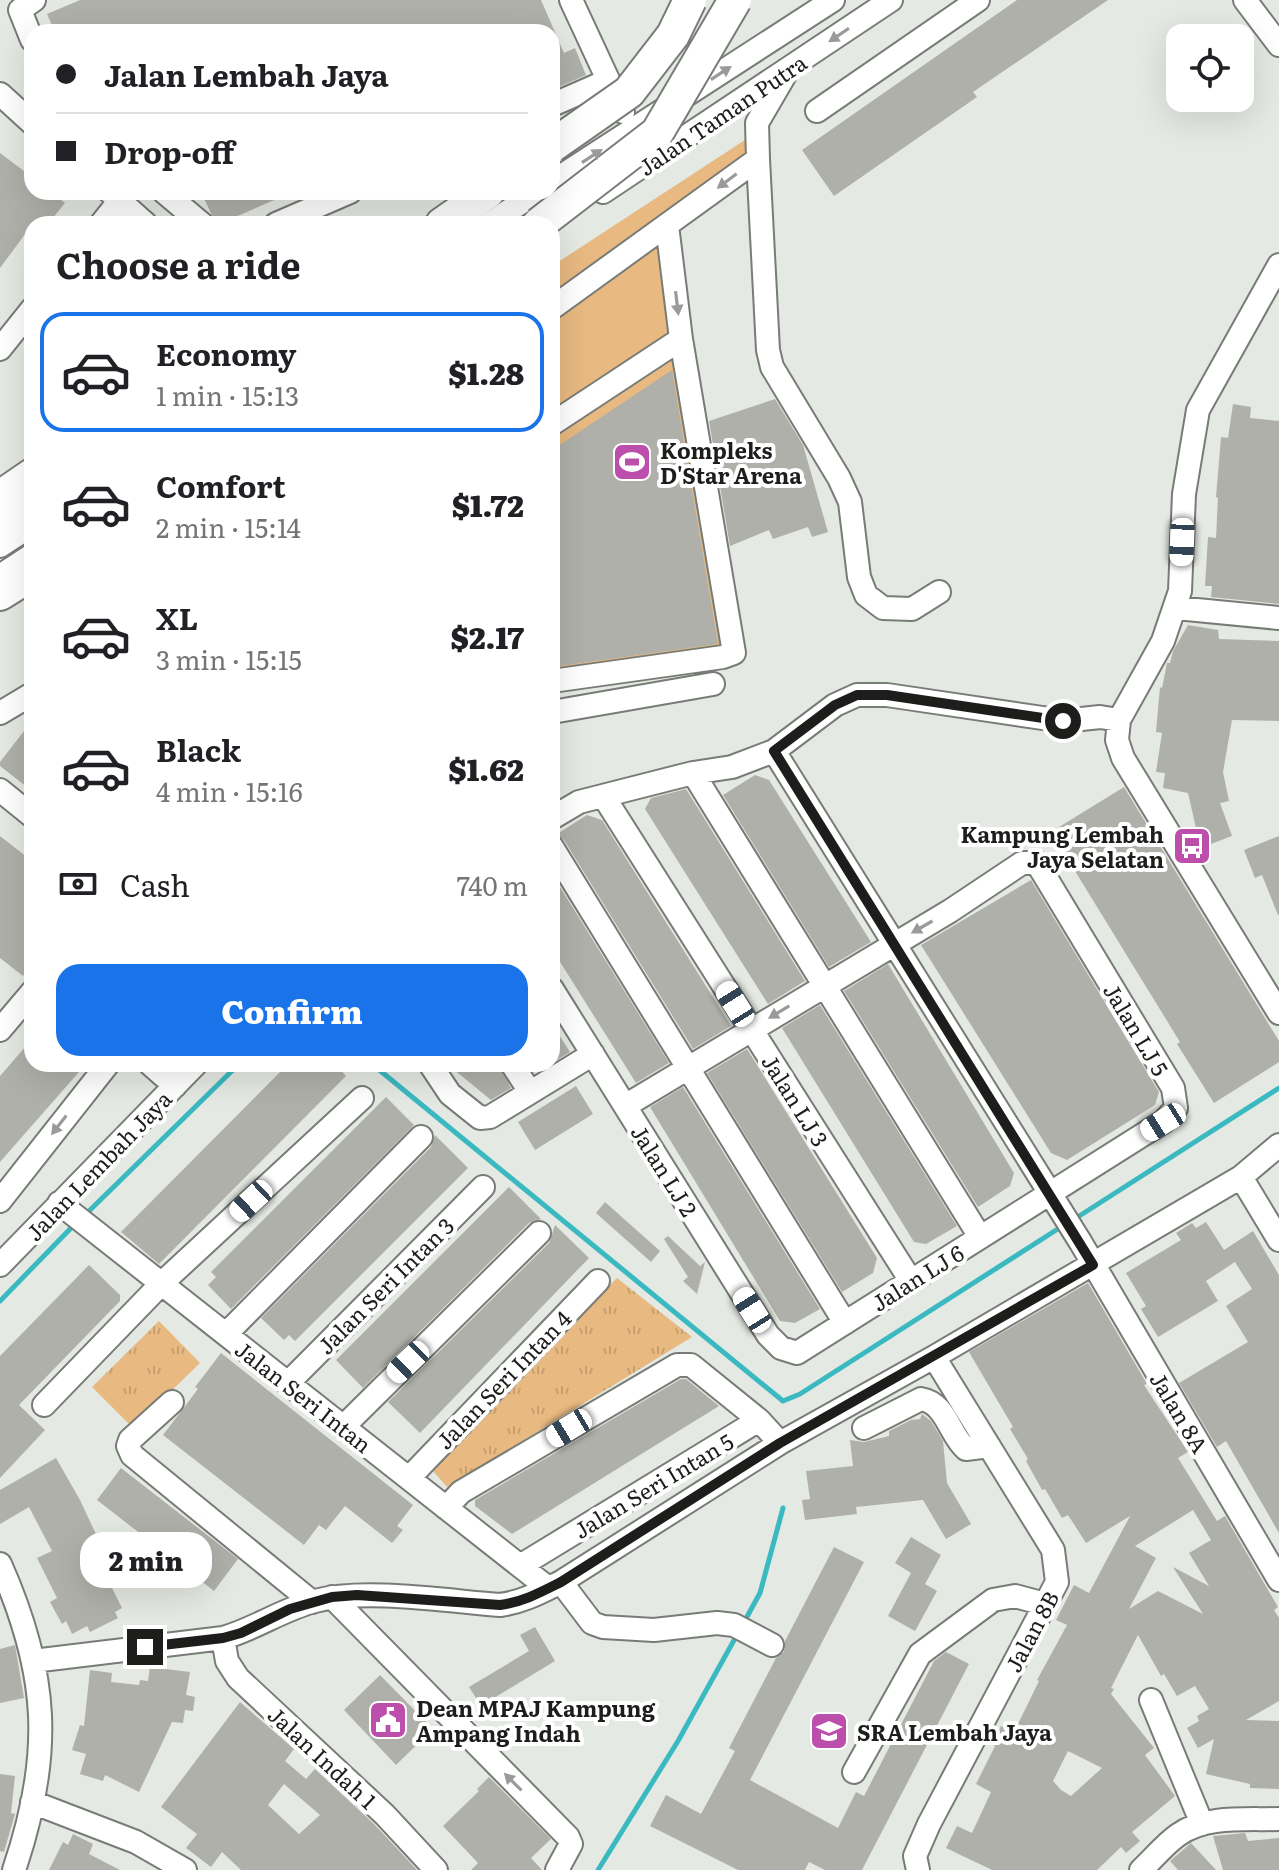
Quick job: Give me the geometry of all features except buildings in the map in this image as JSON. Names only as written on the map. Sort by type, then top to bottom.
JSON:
[{"type":"highway","points":[[560,140],[629,92],[673,35],[690,0]]},
{"type":"highway","points":[[549,216],[657,133],[735,0]]},
{"type":"highway","points":[[454,216],[476,200]]},
{"type":"highway","points":[[0,497],[24,480]]},
{"type":"highway","points":[[0,527],[24,511]]},
{"type":"highway","points":[[0,594],[24,579]]},
{"type":"street","points":[[26,24],[20,10],[34,0]]},
{"type":"street","points":[[571,0],[648,163]]},
{"type":"street","name":"Jalan Taman Putra","points":[[560,177],[833,0]]},
{"type":"street","name":"Jalan Taman Putra","points":[[560,220],[891,0]]},
{"type":"street","points":[[817,111],[978,0]]},
{"type":"street","points":[[1245,0],[1279,45]]},
{"type":"street","points":[[788,71],[757,123],[768,350],[772,367],[839,478],[850,502],[859,577],[866,595],[883,608],[912,609],[939,592]]},
{"type":"street","points":[[560,102],[607,81]]},
{"type":"street","points":[[0,94],[24,116]]},
{"type":"street","points":[[560,302],[758,159]]},
{"type":"street","points":[[119,200],[137,216]]},
{"type":"street","points":[[174,200],[192,216]]},
{"type":"street","points":[[294,216],[332,200]]},
{"type":"street","points":[[501,216],[525,200]]},
{"type":"street","points":[[560,680],[734,653],[681,339],[667,225]]},
{"type":"street","points":[[1279,265],[1198,410],[1184,494],[1180,591],[1176,608],[1163,641],[1119,720],[1117,740],[1120,753],[1279,1013]]},
{"type":"street","points":[[0,349],[9,320]]},
{"type":"street","points":[[560,419],[681,339]]},
{"type":"street","points":[[0,546],[24,530]]},
{"type":"street","points":[[0,576],[24,560]]},
{"type":"street","points":[[1176,608],[1279,618]]},
{"type":"street","points":[[560,711],[713,684]]},
{"type":"street","points":[[560,813],[579,802],[693,773],[732,767],[774,751],[835,705],[857,695],[887,695],[1063,721],[1100,717],[1119,720]]},
{"type":"street","points":[[0,713],[24,699]]},
{"type":"street","name":"Jalan 8A","points":[[774,751],[1081,1243],[1279,1580]]},
{"type":"street","points":[[693,773],[980,1237]]},
{"type":"street","points":[[0,790],[24,810]]},
{"type":"street","name":"Jalan LJ 3","points":[[604,797],[911,1281]]},
{"type":"street","points":[[560,860],[845,1323]]},
{"type":"street","name":"Jalan LJ 5","points":[[894,943],[950,911],[1022,863],[1037,863],[1173,1088],[1176,1108],[1163,1122],[1054,1200]]},
{"type":"street","points":[[625,1106],[894,943]]},
{"type":"street","points":[[0,1030],[24,1002]]},
{"type":"street","name":"Jalan LJ 2","points":[[560,1002],[768,1335],[781,1348]]},
{"type":"street","points":[[435,1072],[450,1094],[480,1118],[490,1117],[593,1054]]},
{"type":"street","points":[[0,1201],[102,1072]]},
{"type":"street","points":[[159,1072],[175,1086]]},
{"type":"street","name":"Jalan Lembah Jaya","points":[[0,1265],[188,1072]]},
{"type":"street","points":[[517,1072],[530,1092]]},
{"type":"street","points":[[44,1405],[162,1283],[362,1098]]},
{"type":"street","points":[[226,1334],[421,1137]]},
{"type":"street","points":[[33,1661],[223,1638],[241,1633],[290,1609],[322,1599],[357,1595],[500,1605],[516,1603],[555,1585],[780,1443],[934,1357],[1241,1177],[1279,1145]]},
{"type":"street","points":[[1241,1177],[1279,1240]]},
{"type":"street","name":"Jalan Seri Intan 3","points":[[288,1383],[483,1187]]},
{"type":"street","name":"Jalan LJ 6","points":[[781,1348],[797,1353],[980,1237],[1054,1200]]},
{"type":"street","name":"Jalan Seri Intan","points":[[59,1203],[520,1566],[555,1585],[592,1623],[603,1627],[654,1630],[717,1623],[734,1625],[765,1641]]},
{"type":"street","points":[[343,1427],[539,1233]]},
{"type":"street","name":"Jalan Seri Intan 4","points":[[409,1478],[598,1281]]},
{"type":"street","name":"Jalan 8B","points":[[918,1870],[915,1856],[929,1824],[1057,1582],[1053,1550],[934,1357]]},
{"type":"street","points":[[446,1508],[461,1492],[677,1365],[691,1365],[759,1420],[780,1443]]},
{"type":"street","points":[[864,1428],[921,1399],[936,1405],[952,1434],[966,1449],[989,1446]]},
{"type":"street","points":[[172,1402],[130,1440],[128,1446],[132,1455],[322,1599],[568,1837],[571,1844],[557,1870]]},
{"type":"street","name":"Jalan Seri Intan 5","points":[[520,1566],[759,1420]]},
{"type":"street","points":[[0,1564],[23,1620],[40,1708],[41,1755],[14,1870]]},
{"type":"street","points":[[854,1772],[920,1654],[993,1600],[1015,1596],[1045,1604]]},
{"type":"street","name":"Jalan Indah 1","points":[[223,1638],[227,1661],[238,1678],[385,1815],[436,1870]]},
{"type":"street","points":[[1151,1700],[1202,1824]]},
{"type":"street","points":[[32,1802],[136,1842],[185,1870]]},
{"type":"street","points":[[1141,1870],[1179,1833],[1202,1824],[1225,1820],[1279,1819]]},
{"type":"green space","name":"Kompleks D'Star Arena","points":[[745,140],[751,174],[678,228],[738,657],[560,691],[560,261]]},
{"type":"green space","points":[[617,1278],[692,1337],[447,1487],[427,1464]]},
{"type":"green space","points":[[159,1321],[200,1363],[133,1428],[92,1387]]},
{"type":"waterway","points":[[87,1213],[231,1072]]},
{"type":"waterway","points":[[382,1072],[783,1401],[800,1394],[1064,1225]]},
{"type":"waterway","points":[[1073,1220],[1279,1088]]},
{"type":"waterway","points":[[0,1301],[73,1226]]},
{"type":"waterway","points":[[743,1624],[760,1593],[783,1508]]},
{"type":"waterway","points":[[598,1870],[678,1741],[738,1633]]},
{"type":"place","name":"Kompleks D'Star Arena","points":[[632,462]]},
{"type":"place","name":"Kampung Lembah Jaya Selatan","points":[[1192,846]]},
{"type":"place","name":"Dean MPAJ Kampung Ampang Indah","points":[[388,1720]]},
{"type":"place","name":"SRA Lembah Jaya","points":[[829,1731]]},
{"type":"route","points":[[145,1647],[223,1638],[241,1633],[290,1609],[332,1597],[357,1595],[500,1605],[533,1597],[780,1443],[1093,1265],[774,751],[835,705],[857,695],[887,695],[1063,721]]}]
